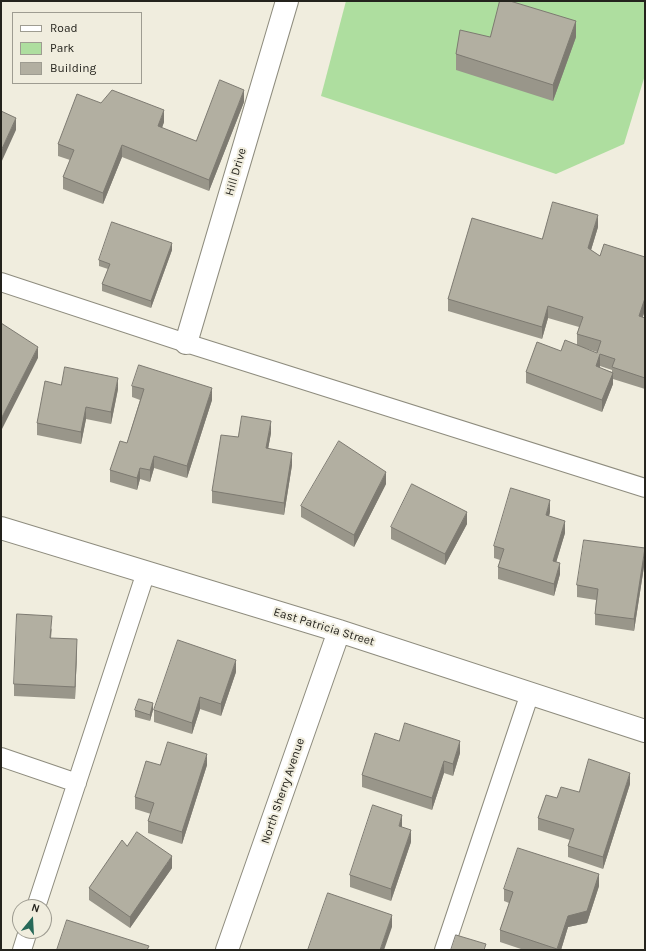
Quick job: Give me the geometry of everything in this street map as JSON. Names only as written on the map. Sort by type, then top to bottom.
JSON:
[{"type":"street","name":"Hill Drive","points":[[186,343],[287,1]]},
{"type":"street","name":"East Patricia Street","points":[[1,528],[339,631],[645,731]]},
{"type":"street","name":"North Sherry Avenue","points":[[228,950],[339,631]]},
{"type":"lane","points":[[1,282],[186,343],[645,488]]},
{"type":"lane","points":[[39,899],[146,572]]},
{"type":"lane","points":[[444,950],[530,693]]},
{"type":"lane","points":[[1,757],[78,783]]},
{"type":"lane","points":[[22,950],[25,939]]},
{"type":"green space","points":[[346,1],[645,1],[645,75],[624,144],[556,174],[321,96]]},
{"type":"building","points":[[500,1],[510,1],[576,21],[553,85],[456,54],[460,30],[490,37]]},
{"type":"building","points":[[220,80],[244,90],[209,180],[122,145],[103,193],[63,177],[74,150],[58,144],[77,94],[101,103],[112,90],[164,110],[158,126],[196,141]]},
{"type":"building","points":[[1,111],[16,118],[1,151]]},
{"type":"building","points":[[553,202],[598,215],[588,248],[600,256],[604,244],[645,257],[645,298],[639,316],[645,318],[645,378],[612,367],[615,359],[600,354],[596,366],[613,373],[602,400],[526,372],[537,342],[561,351],[565,340],[597,353],[601,341],[577,334],[583,317],[548,306],[542,327],[448,299],[472,218],[542,239]]},
{"type":"building","points":[[112,222],[172,243],[151,301],[102,284],[110,264],[99,260]]},
{"type":"building","points":[[1,323],[38,347],[1,419]]},
{"type":"building","points":[[139,365],[212,388],[187,466],[154,456],[150,470],[140,468],[137,478],[110,470],[120,441],[127,443],[144,389],[132,386]]},
{"type":"building","points":[[65,367],[118,378],[111,412],[86,407],[81,432],[37,423],[45,381],[61,385]]},
{"type":"building","points":[[242,416],[271,421],[266,448],[292,453],[284,503],[212,491],[221,435],[238,437]]},
{"type":"building","points":[[339,441],[386,472],[354,535],[301,506]]},
{"type":"building","points":[[412,484],[467,512],[445,554],[391,527]]},
{"type":"building","points":[[511,488],[550,500],[546,515],[565,521],[553,561],[560,563],[554,584],[498,567],[504,549],[494,546]]},
{"type":"building","points":[[584,540],[645,548],[634,619],[595,614],[598,589],[577,585]]},
{"type":"building","points":[[17,614],[52,616],[50,638],[77,639],[75,687],[14,684]]},
{"type":"building","points":[[178,640],[236,660],[221,704],[200,697],[192,723],[154,710]]},
{"type":"building","points":[[139,699],[153,703],[150,715],[135,710]]},
{"type":"building","points":[[405,723],[460,741],[453,764],[444,761],[432,798],[362,775],[375,733],[399,741]]},
{"type":"building","points":[[168,742],[207,754],[182,832],[148,821],[154,803],[135,797],[146,761],[160,765]]},
{"type":"building","points":[[589,759],[630,773],[603,857],[568,846],[574,829],[538,818],[546,795],[557,798],[561,787],[579,792]]},
{"type":"building","points":[[373,805],[402,815],[399,826],[411,830],[391,889],[350,875]]},
{"type":"building","points":[[137,832],[172,856],[130,917],[89,888],[122,840],[127,846]]},
{"type":"building","points":[[518,848],[599,874],[587,911],[568,916],[557,949],[500,930],[513,892],[504,889]]},
{"type":"building","points":[[328,893],[392,915],[380,950],[308,950]]},
{"type":"building","points":[[67,920],[149,946],[147,950],[57,950]]},
{"type":"building","points":[[456,935],[486,944],[484,950],[451,950]]}]
